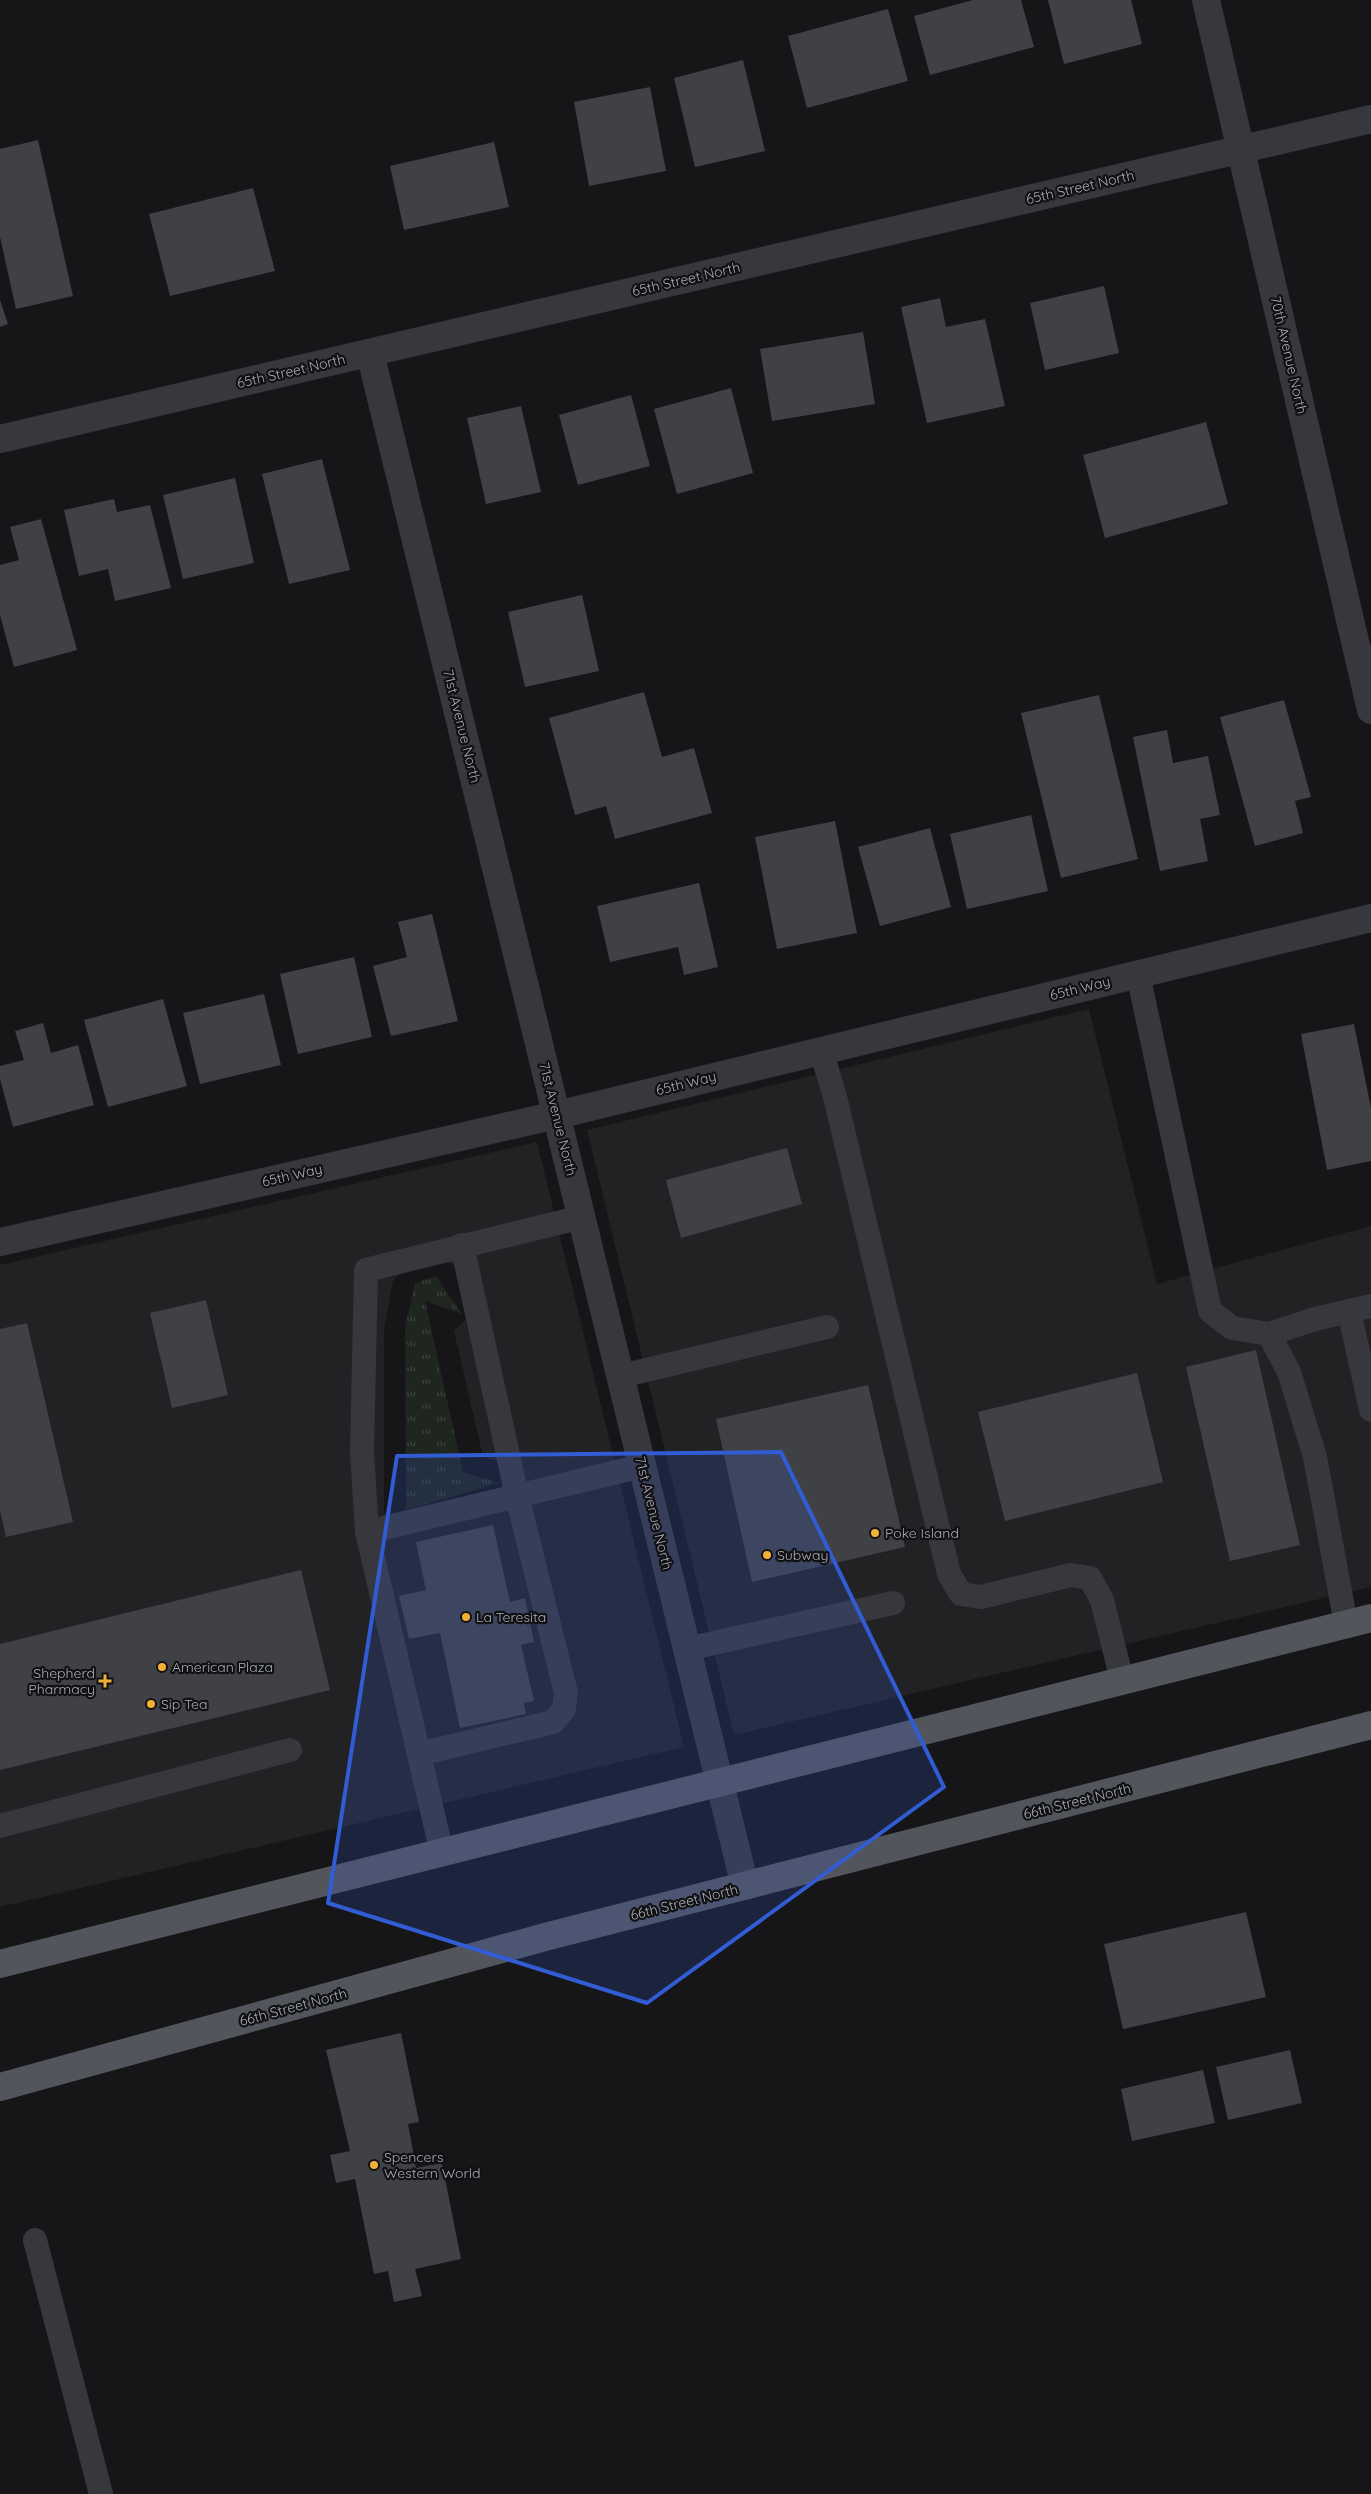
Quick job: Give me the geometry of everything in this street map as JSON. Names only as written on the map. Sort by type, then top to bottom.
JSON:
[{"type":"main road","points":[[0,1964],[1359,1621]]},
{"type":"main road","name":"66th Street North","points":[[0,2088],[545,1937],[1371,1725]]},
{"type":"street","name":"70th Avenue North","points":[[1206,0],[1371,710]]},
{"type":"street","name":"65th Street North","points":[[0,439],[1371,119]]},
{"type":"street","name":"71st Avenue North","points":[[370,353],[558,1114],[745,1886]]},
{"type":"street","name":"65th Way","points":[[0,1242],[558,1114],[1371,918]]},
{"type":"lane","points":[[1138,974],[1210,1311],[1232,1328],[1269,1334],[1315,1319],[1360,1308],[1371,1410]]},
{"type":"lane","points":[[820,1050],[835,1097],[949,1574],[961,1594],[981,1597],[1071,1576],[1090,1578],[1102,1600],[1122,1680]]},
{"type":"lane","points":[[442,1853],[367,1532],[362,1452],[366,1270],[582,1217]]},
{"type":"lane","points":[[419,1754],[553,1722],[564,1708],[566,1694],[517,1496],[462,1245]]},
{"type":"lane","points":[[621,1376],[827,1327]]},
{"type":"lane","points":[[1269,1334],[1289,1372],[1315,1457],[1359,1621]]},
{"type":"lane","points":[[367,1532],[642,1466]]},
{"type":"lane","points":[[687,1649],[893,1603]]},
{"type":"lane","points":[[0,1826],[290,1750]]},
{"type":"lane","points":[[36,2240],[101,2494]]},
{"type":"highlighted area","points":[[781,1452],[944,1787],[647,2003],[328,1903],[397,1456]]},
{"type":"shaded area","points":[[1089,1009],[1157,1284],[1371,1226],[1371,1587],[734,1735],[587,1130]]},
{"type":"shaded area","points":[[537,1142],[684,1747],[0,1907],[0,1265]],"holes":[[[430,1258],[455,1265],[481,1303],[454,1331],[483,1457],[507,1464],[505,1502],[411,1529],[384,1511],[384,1328],[393,1281],[409,1264]]]},
{"type":"green space","points":[[436,1276],[462,1314],[425,1301],[463,1472],[499,1483],[406,1510],[405,1327],[415,1283]]},
{"type":"building","points":[[973,0],[1021,0],[1034,47],[930,75],[914,16]]},
{"type":"building","points":[[1048,0],[1131,0],[1142,44],[1064,64]]},
{"type":"building","points":[[888,9],[908,81],[807,108],[788,36]]},
{"type":"building","points":[[743,60],[765,151],[695,167],[674,78]]},
{"type":"building","points":[[650,87],[666,171],[589,186],[574,102]]},
{"type":"building","points":[[38,140],[73,296],[16,309],[0,237],[0,149]]},
{"type":"building","points":[[494,142],[509,207],[404,230],[390,166]]},
{"type":"building","points":[[253,188],[275,271],[170,296],[149,214]]},
{"type":"building","points":[[1104,286],[1119,353],[1045,370],[1030,303]]},
{"type":"building","points":[[940,298],[946,327],[985,319],[1005,406],[927,423],[901,307]]},
{"type":"building","points":[[0,300],[8,324],[0,327]]},
{"type":"building","points":[[863,332],[875,404],[772,421],[760,349]]},
{"type":"building","points":[[731,388],[753,473],[677,494],[654,409]]},
{"type":"building","points":[[631,395],[650,466],[578,485],[559,415]]},
{"type":"building","points":[[521,406],[541,492],[486,504],[467,418]]},
{"type":"building","points":[[1206,422],[1228,504],[1105,538],[1083,455]]},
{"type":"building","points":[[322,459],[350,570],[289,584],[262,474]]},
{"type":"building","points":[[235,478],[254,563],[183,579],[163,495]]},
{"type":"building","points":[[114,499],[117,512],[150,505],[171,588],[115,601],[108,569],[79,576],[64,510]]},
{"type":"building","points":[[41,519],[77,650],[14,667],[0,615],[0,565],[19,560],[10,527]]},
{"type":"building","points":[[582,595],[599,671],[525,687],[508,612]]},
{"type":"building","points":[[644,692],[662,757],[694,748],[712,813],[615,839],[606,806],[575,815],[549,718]]},
{"type":"building","points":[[1099,695],[1138,859],[1061,878],[1021,713]]},
{"type":"building","points":[[1284,700],[1311,797],[1295,801],[1303,833],[1255,846],[1220,717]]},
{"type":"building","points":[[1167,730],[1173,763],[1208,756],[1220,815],[1200,819],[1208,861],[1160,871],[1133,737]]},
{"type":"building","points":[[1031,815],[1048,891],[967,909],[950,834]]},
{"type":"building","points":[[835,821],[857,933],[777,949],[755,837]]},
{"type":"building","points":[[930,828],[951,907],[880,926],[858,847]]},
{"type":"building","points":[[699,883],[718,967],[684,975],[678,947],[610,962],[597,906]]},
{"type":"building","points":[[432,914],[458,1021],[391,1036],[373,966],[407,957],[398,922]]},
{"type":"building","points":[[354,957],[372,1037],[298,1054],[280,974]]},
{"type":"building","points":[[264,994],[281,1065],[200,1084],[183,1013]]},
{"type":"building","points":[[163,999],[187,1086],[108,1107],[84,1020]]},
{"type":"building","points":[[43,1023],[51,1053],[78,1045],[94,1105],[13,1127],[0,1079],[0,1066],[24,1060],[15,1031]]},
{"type":"building","points":[[1354,1024],[1371,1108],[1371,1161],[1327,1170],[1301,1034]]},
{"type":"building","points":[[787,1148],[802,1204],[681,1238],[666,1180]]},
{"type":"building","points":[[206,1300],[228,1395],[172,1408],[150,1313]]},
{"type":"building","points":[[27,1323],[73,1522],[6,1537],[0,1510],[0,1329]]},
{"type":"building","points":[[1256,1350],[1300,1545],[1230,1561],[1186,1367]]},
{"type":"building","points":[[1137,1373],[1163,1482],[1005,1521],[978,1412]]},
{"type":"building","points":[[868,1385],[905,1547],[752,1582],[716,1419]]},
{"type":"building","name":"La Teresita","points":[[493,1525],[510,1602],[525,1598],[534,1642],[521,1645],[534,1701],[524,1703],[526,1714],[460,1728],[440,1633],[409,1639],[399,1596],[426,1590],[416,1542]]},
{"type":"building","name":"American Plaza","points":[[301,1570],[330,1690],[0,1770],[0,1644]]},
{"type":"building","points":[[1246,1912],[1266,1997],[1123,2029],[1104,1944]]},
{"type":"building","name":"Spencers Western World","points":[[401,2033],[419,2122],[408,2124],[416,2168],[442,2163],[461,2259],[415,2269],[422,2296],[394,2302],[388,2271],[374,2274],[355,2179],[336,2183],[330,2155],[350,2151],[326,2050]]},
{"type":"building","points":[[1290,2050],[1302,2103],[1228,2120],[1216,2067]]},
{"type":"building","points":[[1203,2070],[1215,2123],[1132,2141],[1121,2089]]},
{"type":"place","name":"Poke Island","points":[[875,1533]]},
{"type":"place","name":"Subway","points":[[767,1555]]},
{"type":"place","name":"La Teresita","points":[[466,1617]]},
{"type":"place","name":"American Plaza","points":[[162,1667]]},
{"type":"place","name":"Shepherd Pharmacy","points":[[105,1681]]},
{"type":"place","name":"Sip Tea","points":[[151,1704]]},
{"type":"place","name":"Spencers Western World","points":[[374,2165]]}]
